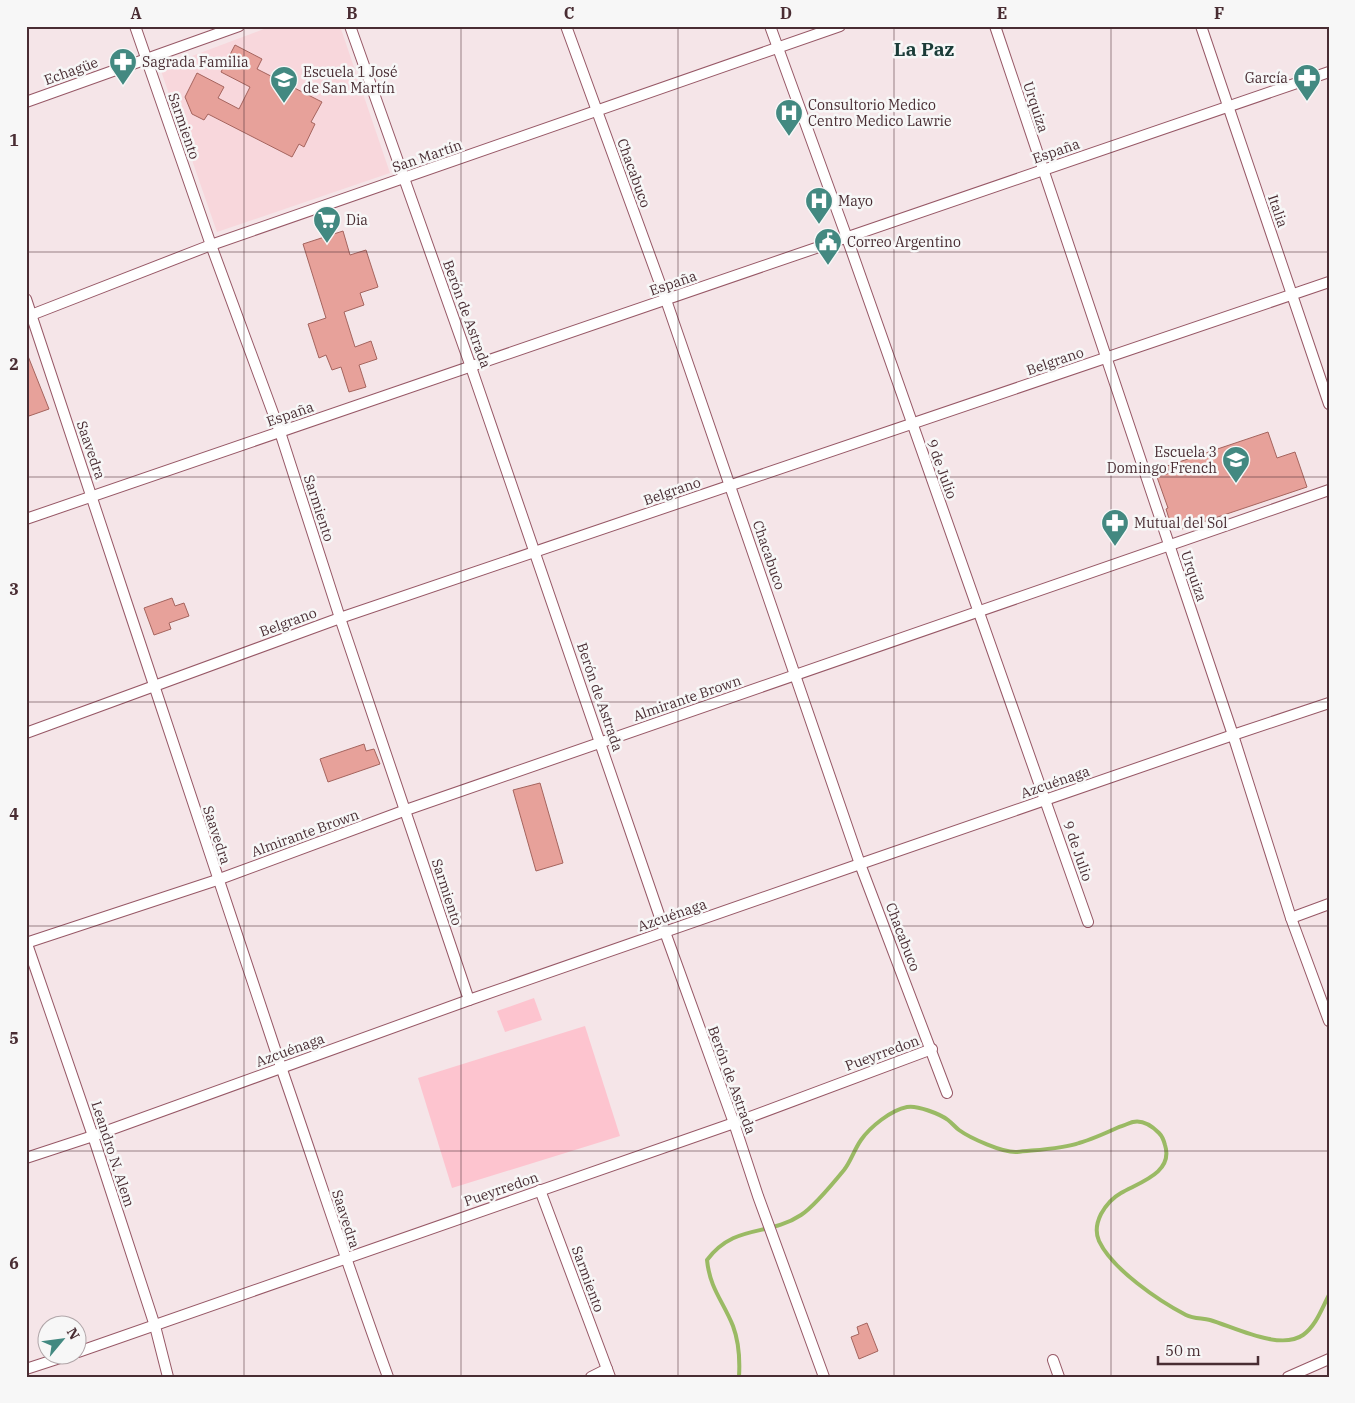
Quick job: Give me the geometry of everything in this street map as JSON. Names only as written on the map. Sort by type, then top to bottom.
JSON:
[{"type":"street","name":"Sarmiento","points":[[135,26],[280,432],[340,618],[469,1000]]},
{"type":"street","name":"Echagüe","points":[[26,102],[239,26]]},
{"type":"street","name":"Berón de Astrada","points":[[350,26],[471,366],[665,932],[824,1377]]},
{"type":"street","name":"Chacabuco","points":[[566,26],[731,485],[860,864],[932,1049],[947,1093]]},
{"type":"street","name":"9 de Julio","points":[[770,26],[847,238],[1088,922]]},
{"type":"street","name":"San Martín","points":[[29,316],[212,245],[840,26]]},
{"type":"street","name":"Urquiza","points":[[995,26],[1170,545],[1291,918],[1329,1021]]},
{"type":"street","name":"Italia","points":[[1201,26],[1329,404]]},
{"type":"street","name":"España","points":[[26,519],[1329,72]]},
{"type":"street","name":"Belgrano","points":[[26,733],[340,618],[1329,282]]},
{"type":"street","name":"Saavedra","points":[[26,299],[29,316],[93,496],[218,880],[345,1258],[388,1377]]},
{"type":"street","name":"Almirante Brown","points":[[26,943],[218,880],[406,810],[1329,490]]},
{"type":"street","name":"Azcuénaga","points":[[26,1158],[93,1136],[469,1000],[1233,735],[1329,704]]},
{"type":"street","points":[[1291,918],[1329,904]]},
{"type":"street","name":"Leandro N. Alem","points":[[26,943],[93,1136],[155,1326],[168,1377]]},
{"type":"street","name":"Pueyrredon","points":[[88,1349],[734,1123],[932,1049]]},
{"type":"street","name":"Sarmiento","points":[[540,1190],[608,1373]]},
{"type":"street","points":[[1288,1377],[1329,1359]]},
{"type":"street","points":[[1053,1360],[1059,1377]]},
{"type":"street","points":[[26,1369],[38,1365]]},
{"type":"street","points":[[591,1377],[608,1373]]},
{"type":"shaded area","points":[[272,26],[340,26],[390,173],[217,232],[160,68]]},
{"type":"shaded area","points":[[534,998],[542,1020],[505,1032],[497,1011]]},
{"type":"shaded area","points":[[585,1026],[620,1136],[452,1188],[418,1078]]},
{"type":"building","points":[[235,45],[262,59],[257,69],[322,102],[311,122],[315,124],[304,147],[299,144],[292,157],[208,114],[204,120],[192,114],[185,97],[197,73],[224,87],[218,98],[239,109],[250,87],[221,72]]},
{"type":"building","points":[[343,231],[350,255],[366,250],[378,287],[360,293],[364,305],[344,312],[355,347],[371,341],[377,359],[359,365],[366,387],[349,392],[341,367],[332,370],[326,355],[319,358],[308,324],[326,318],[303,244]]},
{"type":"building","points":[[26,351],[49,409],[29,416],[26,409]]},
{"type":"building","points":[[1268,432],[1277,458],[1295,452],[1307,487],[1182,529],[1179,522],[1171,525],[1166,509],[1168,508],[1157,477],[1170,473],[1167,466]]},
{"type":"building","points":[[172,598],[175,606],[184,603],[189,616],[169,623],[171,629],[154,635],[144,608]]},
{"type":"building","points":[[364,744],[366,751],[374,749],[380,764],[328,782],[320,759]]},
{"type":"building","points":[[540,783],[563,863],[536,871],[513,790]]},
{"type":"building","points":[[867,1323],[878,1351],[859,1359],[851,1337],[859,1334],[857,1327]]},
{"type":"waterway","points":[[739,1377],[737,1338],[714,1287],[707,1260],[729,1240],[740,1235],[789,1222],[806,1212],[844,1170],[865,1135],[888,1115],[907,1107],[916,1107],[934,1113],[948,1120],[959,1130],[971,1137],[995,1148],[1011,1152],[1065,1147],[1089,1140],[1133,1122],[1147,1124],[1156,1130],[1163,1139],[1166,1155],[1164,1163],[1153,1176],[1112,1199],[1098,1220],[1097,1234],[1099,1241],[1105,1252],[1125,1273],[1150,1293],[1186,1315],[1210,1320],[1270,1339],[1293,1339],[1303,1335],[1315,1322],[1329,1295]]},
{"type":"place","name":"Sagrada Familia","points":[[123,86]]},
{"type":"place","name":"García","points":[[1307,102]]},
{"type":"place","name":"Escuela 1 José de San Martín","points":[[284,104]]},
{"type":"place","name":"Consultorio Medico Centro Medico Lawrie","points":[[789,137]]},
{"type":"place","name":"Mayo","points":[[819,225]]},
{"type":"place","name":"Dia","points":[[327,244]]},
{"type":"place","name":"Correo Argentino","points":[[828,266]]},
{"type":"place","name":"Escuela 3 Domingo French","points":[[1236,484]]},
{"type":"place","name":"Mutual del Sol","points":[[1115,547]]},
{"type":"district","name":"La Paz","points":[[924,49]]}]
